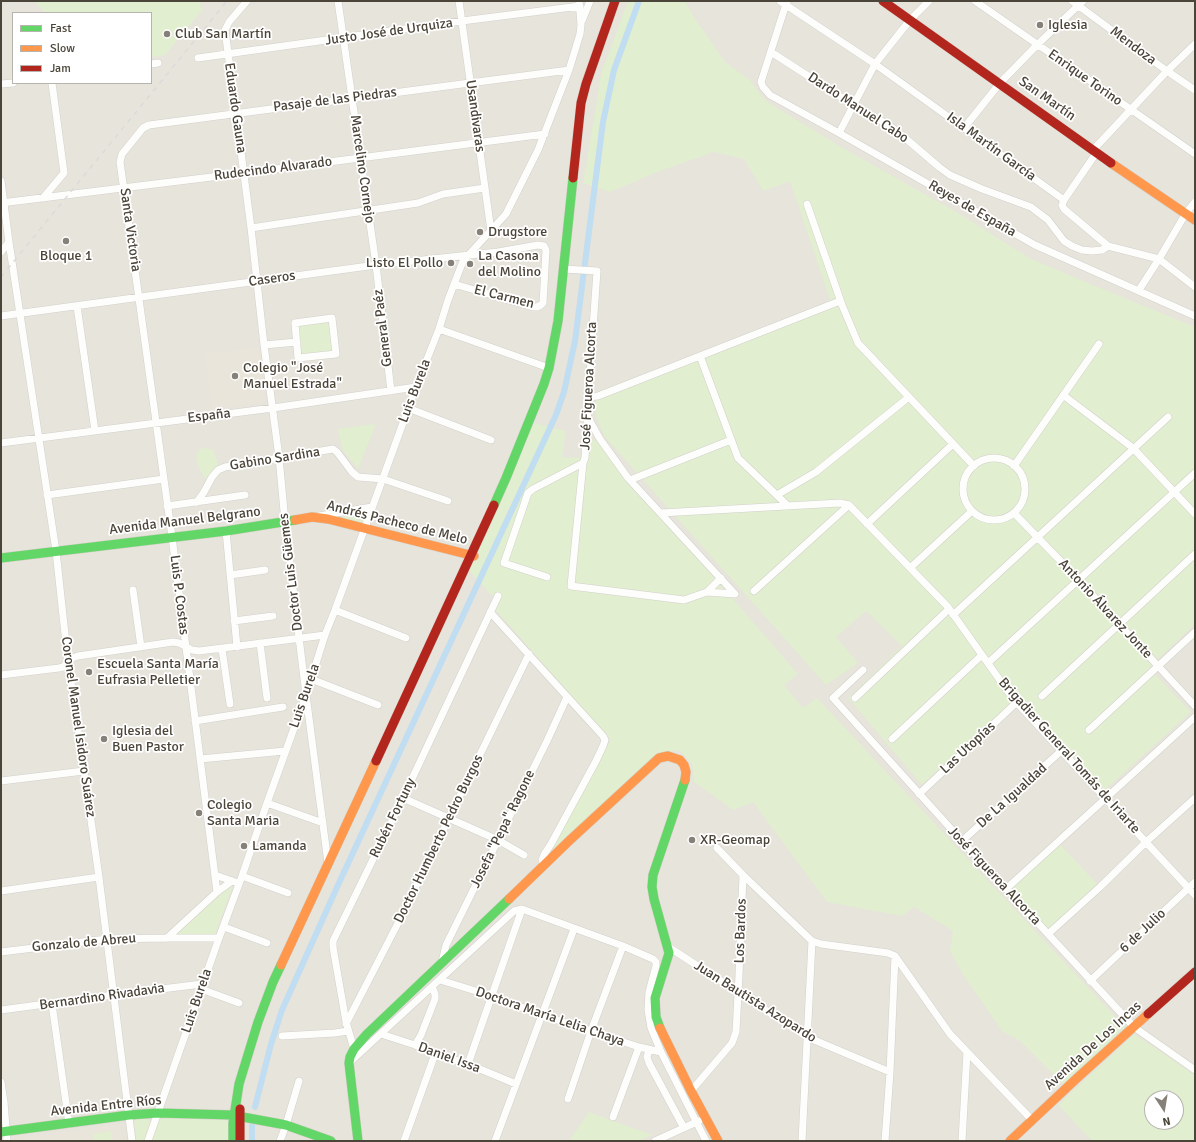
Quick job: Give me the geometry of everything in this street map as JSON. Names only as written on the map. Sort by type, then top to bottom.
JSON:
[{"type":"main road","points":[[233,1141],[233,1123],[241,1106],[250,1063],[279,984],[324,882],[399,722],[515,456],[544,384],[549,368],[558,321],[566,269],[574,160],[581,103],[586,84],[615,1]]},
{"type":"main road","points":[[240,1141],[237,1116],[238,1091],[245,1062],[273,982],[527,437],[551,371],[559,336],[585,109],[598,61],[618,1]]},
{"type":"main road","name":"San Martín","points":[[883,1],[1195,220]]},
{"type":"main road","name":"Andrés Pacheco de Melo","points":[[312,517],[328,519],[472,556]]},
{"type":"main road","name":"Avenida Manuel Belgrano","points":[[1,558],[226,531],[312,517]]},
{"type":"main road","points":[[358,1141],[349,1063],[354,1049],[442,962],[544,865],[659,758],[668,756],[680,760],[684,765],[686,772],[685,781],[657,863],[652,887],[654,899],[668,946],[668,958],[655,998],[654,1008],[658,1025],[718,1141]]},
{"type":"main road","name":"Avenida De Los Incas","points":[[1010,1141],[1195,972]]},
{"type":"main road","name":"Avenida Entre Ríos","points":[[4,1131],[69,1124],[129,1115],[158,1113],[237,1116],[286,1125],[331,1141]]},
{"type":"street","name":"Eduardo Gauna","points":[[247,1],[229,22],[225,30],[257,281]]},
{"type":"street","name":"Marcelino Cornejo","points":[[338,1],[376,265]]},
{"type":"street","name":"Usandivaras","points":[[459,1],[490,231]]},
{"type":"street","points":[[581,25],[590,1]]},
{"type":"street","points":[[839,133],[875,64],[910,20],[929,1]]},
{"type":"street","name":"Enrique Torino","points":[[975,1],[1195,154]]},
{"type":"street","points":[[771,52],[784,2]]},
{"type":"street","name":"Isla Martín García","points":[[784,2],[875,64],[1064,200],[1062,205],[1064,209],[1108,246],[1159,260],[1195,287]]},
{"type":"street","points":[[964,128],[1000,83],[1078,2]]},
{"type":"street","name":"Mendoza","points":[[1078,2],[1166,71],[1195,90]]},
{"type":"street","name":"Justo José de Urquiza","points":[[198,58],[580,4]]},
{"type":"street","points":[[580,4],[581,25]]},
{"type":"street","name":"Luis Burela","points":[[148,1141],[306,695],[325,635],[408,408],[439,329],[454,284],[463,261],[506,214],[538,150],[569,70],[580,34],[581,25]]},
{"type":"street","points":[[1064,200],[1095,151],[1166,71],[1195,44]]},
{"type":"street","name":"Reyes de España","points":[[771,52],[761,82],[763,88],[770,95],[1035,245],[1195,316]]},
{"type":"street","name":"Dardo Manuel Cabo","points":[[771,52],[853,105],[887,124],[939,167],[950,174],[982,189],[1031,207],[1048,220],[1064,241],[1072,246],[1082,250],[1092,251],[1102,250],[1108,246]]},
{"type":"street","name":"Pasaje de las Piedras","points":[[120,162],[122,154],[143,128],[149,125],[569,70]]},
{"type":"street","points":[[1,84],[12,83]]},
{"type":"street","points":[[43,198],[64,173],[52,84]]},
{"type":"street","name":"Rudecindo Alvarado","points":[[2,203],[545,134]]},
{"type":"street","name":"Santa Victoria","points":[[120,162],[139,297]]},
{"type":"street","name":"Coronel Manuel Isidoro Suárez","points":[[1,181],[2,203],[56,551],[68,662],[99,877],[132,1141]]},
{"type":"street","points":[[251,228],[418,203],[442,194],[485,188]]},
{"type":"street","points":[[1139,290],[1195,202]]},
{"type":"street","points":[[807,204],[840,301],[858,343],[974,466]]},
{"type":"street","points":[[1,252],[9,242]]},
{"type":"street","name":"Caseros","points":[[1,316],[376,265],[498,252],[538,245],[544,246]]},
{"type":"street","name":"El Carmen","points":[[454,284],[533,307],[541,306],[543,302],[546,250],[544,246]]},
{"type":"street","name":"General Paéz","points":[[376,265],[391,391]]},
{"type":"street","name":"José Figueroa Alcorta","points":[[547,577],[504,563],[528,493],[583,463],[585,458],[597,271],[566,269]]},
{"type":"street","name":"Doctor Luis Güemes","points":[[257,281],[279,457],[299,638],[328,863]]},
{"type":"street","name":"Luis P. Costas","points":[[139,297],[172,537],[217,892]]},
{"type":"street","points":[[588,397],[598,396],[840,301]]},
{"type":"street","points":[[77,306],[95,431]]},
{"type":"street","points":[[332,318],[336,354],[298,358],[297,342],[295,323],[332,318]]},
{"type":"street","points":[[439,329],[549,368]]},
{"type":"street","points":[[264,345],[297,342]]},
{"type":"street","points":[[1014,466],[1099,344]]},
{"type":"street","points":[[700,356],[738,458],[787,505]]},
{"type":"street","name":"España","points":[[1,443],[273,408],[416,387]]},
{"type":"street","points":[[1063,395],[1133,448],[1195,514]]},
{"type":"street","points":[[777,495],[816,472],[909,397]]},
{"type":"street","points":[[408,408],[491,440]]},
{"type":"street","points":[[583,463],[571,586],[684,600],[707,592],[735,594],[630,480],[600,439],[587,416]]},
{"type":"street","points":[[855,698],[1038,537],[1168,417]]},
{"type":"street","points":[[630,480],[731,440]]},
{"type":"street","points":[[867,524],[953,444]]},
{"type":"street","name":"Gabino Sardina","points":[[197,502],[212,477],[218,470],[225,466],[333,450],[337,452],[352,472],[358,477],[383,478]]},
{"type":"street","points":[[989,458],[999,458],[1014,466],[1022,476],[1025,486],[1021,505],[1014,513],[1005,518],[995,520],[984,519],[975,514],[968,507],[963,497],[962,487],[965,476],[971,468],[979,462],[989,458]]},
{"type":"street","points":[[988,663],[1195,473]]},
{"type":"street","points":[[383,478],[448,501]]},
{"type":"street","points":[[47,495],[164,479]]},
{"type":"street","points":[[167,506],[245,495]]},
{"type":"street","points":[[661,513],[787,505],[840,503],[849,505]]},
{"type":"street","points":[[754,591],[849,505]]},
{"type":"street","name":"Brigadier General Tomás de Iriarte","points":[[849,505],[951,612],[1009,693],[1195,895]]},
{"type":"street","name":"Avenida Manuel Belgrano","points":[[312,517],[372,507]]},
{"type":"street","points":[[910,568],[972,511]]},
{"type":"street","name":"Antonio Álvarez Jonte","points":[[1014,513],[1195,706]]},
{"type":"street","points":[[226,531],[237,647]]},
{"type":"street","points":[[1042,696],[1195,554]]},
{"type":"street","points":[[230,576],[265,570]]},
{"type":"street","points":[[707,592],[721,578]]},
{"type":"street","points":[[133,590],[141,647]]},
{"type":"street","name":"Rubén Fortuny","points":[[354,1049],[347,1027],[333,941],[403,798],[498,596]]},
{"type":"street","points":[[335,610],[406,638]]},
{"type":"street","points":[[490,612],[568,697],[605,740],[596,761],[545,853],[542,860],[544,865]]},
{"type":"street","points":[[234,621],[273,616]]},
{"type":"street","points":[[1089,730],[1195,632]]},
{"type":"street","points":[[1,675],[63,667],[72,658],[78,656],[173,642],[179,643],[192,650],[200,651],[325,635]]},
{"type":"street","points":[[260,644],[267,698]]},
{"type":"street","points":[[222,649],[230,704]]},
{"type":"street","name":"Doctor Humberto Pedro Burgos","points":[[347,1027],[529,654]]},
{"type":"street","points":[[892,739],[982,655]]},
{"type":"street","name":"José Figueroa Alcorta","points":[[863,670],[833,698],[919,794],[1134,1027],[1195,1070]]},
{"type":"street","points":[[311,679],[378,704]]},
{"type":"street","name":"Josefa \"Pepa\" Ragone","points":[[442,962],[446,945],[568,697]]},
{"type":"street","name":"Las Utopías","points":[[919,794],[1017,702]]},
{"type":"street","points":[[195,721],[283,707]]},
{"type":"street","points":[[1006,889],[1195,716]]},
{"type":"street","points":[[200,759],[285,751]]},
{"type":"street","name":"De La Igualdad","points":[[962,841],[1061,751]]},
{"type":"street","points":[[1,781],[84,771]]},
{"type":"street","points":[[403,798],[498,840],[524,855]]},
{"type":"street","points":[[1048,934],[1195,798]]},
{"type":"street","points":[[267,803],[323,823]]},
{"type":"street","points":[[717,848],[812,941],[821,944],[888,953],[895,956],[950,1034],[1032,1120]]},
{"type":"street","points":[[215,875],[232,881],[241,880],[288,893]]},
{"type":"street","name":"Los Bardos","points":[[691,1091],[732,1043],[736,1032],[743,875]]},
{"type":"street","points":[[1,891],[99,877]]},
{"type":"street","points":[[167,938],[217,892],[232,881]]},
{"type":"street","name":"6 de Julio","points":[[1090,980],[1195,882]]},
{"type":"street","points":[[468,1064],[522,909]]},
{"type":"street","points":[[349,1063],[514,911],[522,909],[623,946],[653,959],[656,962],[649,992],[648,1010],[651,1028],[661,1052],[706,1141]]},
{"type":"street","points":[[224,927],[267,943]]},
{"type":"street","points":[[495,1141],[574,929]]},
{"type":"street","name":"Gonzalo de Abreu","points":[[1,952],[107,939],[219,938]]},
{"type":"street","points":[[802,1141],[812,941]]},
{"type":"street","points":[[568,1099],[591,1031],[623,946]]},
{"type":"street","name":"Juan Bautista Azopardo","points":[[668,946],[807,1037],[890,1072]]},
{"type":"street","points":[[885,1141],[890,1072],[895,956]]},
{"type":"street","name":"Doctora María Lelia Chaya","points":[[440,980],[492,996],[542,1015],[639,1047],[661,1052]]},
{"type":"street","name":"Bernardino Rivadavia","points":[[1,1010],[113,995],[202,987],[239,1003]]},
{"type":"street","points":[[415,1045],[421,1034],[435,998],[436,994],[432,987]]},
{"type":"street","points":[[52,1004],[69,1124]]},
{"type":"street","points":[[282,1036],[335,1033],[347,1027]]},
{"type":"street","name":"Daniel Issa","points":[[381,1034],[415,1045],[435,1054],[468,1064],[516,1084]]},
{"type":"street","points":[[613,1117],[639,1047]]},
{"type":"street","points":[[649,1050],[647,1057],[649,1063],[684,1128]]},
{"type":"street","points":[[962,1141],[967,1052]]},
{"type":"street","points":[[404,1141],[435,1054]]},
{"type":"street","points":[[280,1141],[299,1081]]},
{"type":"street","points":[[1,1082],[4,1131],[7,1141]]},
{"type":"street","points":[[656,1141],[705,1118]]},
{"type":"shaded area","points":[[1,1],[1195,1],[1195,1141],[1,1141]]},
{"type":"shaded area","name":"Colegio \"José Manuel Estrada\"","points":[[258,348],[265,398],[262,402],[212,409],[205,354]]},
{"type":"shaded area","points":[[120,1124],[122,1141],[18,1141],[20,1138]]},
{"type":"green space","name":"Club San Martín","points":[[34,1],[200,1],[201,8],[203,9],[165,55],[152,57],[152,12],[44,12]]},
{"type":"green space","points":[[628,1],[685,1],[694,17],[725,62],[750,80],[763,98],[772,105],[848,151],[958,213],[1029,258],[1195,327],[1195,624],[1149,668],[1191,712],[1105,790],[1019,695],[922,785],[848,698],[902,646],[866,611],[836,637],[858,663],[826,685],[604,436],[596,416],[596,392],[831,303],[790,181],[763,191],[744,159],[714,152],[657,172],[610,192],[583,183],[601,74]]},
{"type":"green space","points":[[328,321],[332,351],[302,355],[298,326]]},
{"type":"green space","points":[[534,423],[566,431],[562,457],[580,458],[583,437],[596,441],[798,674],[784,685],[803,708],[817,698],[1125,1027],[1064,1085],[1020,1041],[1002,1031],[964,976],[950,951],[953,931],[914,907],[902,916],[827,902],[753,802],[733,810],[694,782],[692,764],[679,750],[658,754],[553,852],[551,852],[611,740],[492,606],[494,598],[469,571]]},
{"type":"green space","points":[[376,424],[358,469],[342,449],[338,429]]},
{"type":"green space","points":[[205,448],[213,450],[217,460],[217,467],[205,479],[197,462],[196,454],[200,449]]},
{"type":"green space","points":[[368,514],[363,527],[335,518]]},
{"type":"green space","points":[[1058,842],[1100,887],[1048,934],[1006,889]]},
{"type":"green space","points":[[229,886],[233,886],[215,934],[176,935]]},
{"type":"green space","points":[[1134,1034],[1195,1075],[1195,1141],[1092,1141],[1058,1105]]},
{"type":"green space","points":[[589,1112],[652,1135],[639,1141],[569,1141]]},
{"type":"green space","points":[[163,1118],[226,1120],[229,1122],[229,1141],[151,1141],[159,1120]]},
{"type":"green space","points":[[136,1119],[147,1119],[150,1122],[144,1141],[137,1141],[134,1123]]},
{"type":"green space","points":[[111,1131],[112,1141],[94,1141],[93,1134]]},
{"type":"waterway","points":[[255,1107],[271,1044],[282,1010],[338,885],[556,415],[564,392],[575,341],[603,122],[614,70],[639,1]]},
{"type":"waterway","points":[[252,1126],[252,1141]]},
{"type":"railway","points":[[1,277],[227,1]]},
{"type":"traffic: fast","points":[[494,505],[544,384],[549,368],[558,321],[573,178]]},
{"type":"traffic: fast","points":[[1,558],[226,531],[295,520]]},
{"type":"traffic: fast","points":[[660,1028],[656,1017],[655,998],[669,953],[654,899],[652,887],[653,875],[685,780]]},
{"type":"traffic: fast","points":[[358,1141],[349,1063],[354,1049],[367,1034],[509,899]]},
{"type":"traffic: fast","points":[[233,1141],[233,1123],[239,1084],[258,1022],[281,965]]},
{"type":"traffic: fast","points":[[1,1132],[129,1115],[158,1113],[196,1114],[232,1115],[286,1125],[331,1141]]},
{"type":"traffic: slow","points":[[1111,163],[1195,220]]},
{"type":"traffic: slow","points":[[295,520],[312,517],[328,519],[474,556]]},
{"type":"traffic: slow","points":[[509,899],[659,758],[668,756],[680,760],[684,765],[686,772],[685,780]]},
{"type":"traffic: slow","points":[[281,965],[376,761]]},
{"type":"traffic: slow","points":[[1010,1141],[1148,1014]]},
{"type":"traffic: slow","points":[[660,1028],[718,1141]]},
{"type":"traffic: jam","points":[[573,178],[581,103],[586,84],[615,1]]},
{"type":"traffic: jam","points":[[883,1],[1111,163]]},
{"type":"traffic: jam","points":[[376,761],[494,505]]},
{"type":"traffic: jam","points":[[1148,1014],[1195,972]]},
{"type":"traffic: jam","points":[[240,1109],[240,1141]]},
{"type":"place","name":"Iglesia","points":[[1040,25]]},
{"type":"place","name":"Club San Martín","points":[[167,34]]},
{"type":"place","name":"Drugstore","points":[[480,232]]},
{"type":"place","name":"Bloque 1","points":[[66,241]]},
{"type":"place","name":"Listo El Pollo","points":[[451,263]]},
{"type":"place","name":"La Casona del Molino","points":[[470,264]]},
{"type":"place","name":"Colegio \"José Manuel Estrada\"","points":[[235,376]]},
{"type":"place","name":"Escuela Santa María Eufrasia Pelletier","points":[[89,672]]},
{"type":"place","name":"Iglesia del Buen Pastor","points":[[104,739]]},
{"type":"place","name":"Colegio Santa Maria","points":[[199,813]]},
{"type":"place","name":"XR-Geomap","points":[[692,840]]},
{"type":"place","name":"Lamanda","points":[[244,846]]}]
